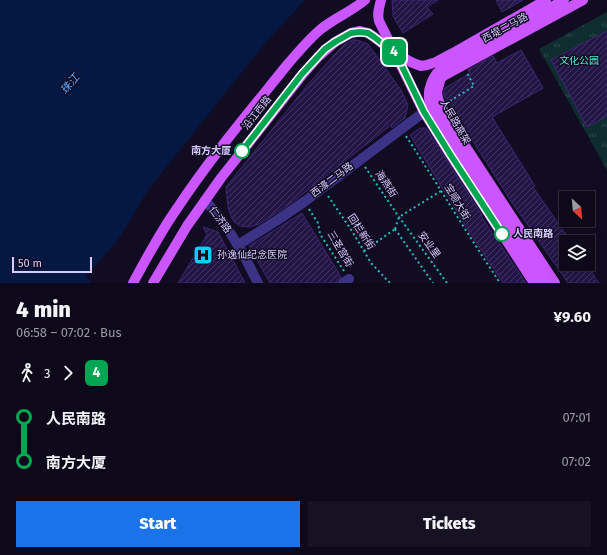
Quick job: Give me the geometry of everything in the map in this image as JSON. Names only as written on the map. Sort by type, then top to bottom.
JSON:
[{"type":"main road","name":"沿江西路","points":[[133,283],[164,229],[192,186],[287,65],[321,30],[365,0]]},
{"type":"main road","points":[[381,0],[378,9],[378,16],[382,28],[424,112],[534,283]]},
{"type":"main road","name":"西堤二马路","points":[[436,62],[546,0]]},
{"type":"main road","name":"人民路高架","points":[[545,283],[440,123],[430,105],[428,97],[432,82],[443,68],[564,0]]},
{"type":"main road","name":"西堤二马路","points":[[445,75],[583,0]]},
{"type":"main road","name":"沿江西路","points":[[153,283],[187,226],[221,178],[289,90],[318,57],[335,42],[351,33],[368,33],[396,54],[412,63],[421,66],[436,62]]},
{"type":"main road","points":[[453,52],[445,75],[440,81],[437,92],[438,99],[458,135],[555,283]]},
{"type":"main road","points":[[436,62],[460,66]]},
{"type":"street","name":"西濠二马路","points":[[238,245],[304,202],[424,112]]},
{"type":"street","name":"仁济路","points":[[205,200],[221,219],[238,245],[258,283]]},
{"type":"path","name":"宝顺大街","points":[[401,129],[442,190],[469,236],[500,283]]},
{"type":"path","name":"海燕街","points":[[360,160],[399,217]]},
{"type":"path","name":"回栏新街","points":[[322,188],[352,231],[371,263],[390,283]]},
{"type":"path","points":[[364,251],[395,229],[399,217],[442,190]]},
{"type":"path","name":"三圣宫街","points":[[304,202],[318,223],[320,234],[346,281]]},
{"type":"path","name":"安业里","points":[[399,217],[447,283]]},
{"type":"path","points":[[395,229],[433,283]]},
{"type":"green space","name":"文化公园","points":[[607,12],[607,170],[539,49]]},
{"type":"water","name":"珠江","points":[[0,0],[305,0],[266,42],[148,190],[120,237],[86,276],[92,283],[0,283]]},
{"type":"building","points":[[392,0],[438,0],[427,7],[433,14],[403,33],[393,16]]},
{"type":"building","points":[[496,0],[523,0],[502,12]]},
{"type":"building","name":"文化公园","points":[[607,31],[607,116],[587,127],[551,60]]},
{"type":"building","points":[[352,40],[357,40],[368,44],[401,90],[408,105],[405,118],[392,128],[391,125],[294,201],[275,214],[259,224],[250,227],[240,226],[234,222],[231,216],[228,207],[226,187],[305,88],[335,54],[345,44]]},
{"type":"building","points":[[521,50],[543,88],[492,117],[535,186],[533,187],[559,225],[559,227],[561,227],[566,235],[559,235],[559,270],[511,201],[444,96],[445,88],[470,73],[468,70],[493,56],[497,63]]},
{"type":"building","points":[[420,128],[426,128],[482,215],[481,216],[526,283],[503,283],[470,233],[410,135]]},
{"type":"building","points":[[302,213],[341,277],[337,280],[337,283],[270,283],[249,246]]},
{"type":"building","name":"孙逸仙纪念医院","points":[[203,227],[218,232],[245,283],[178,283],[207,235]]},
{"type":"building","points":[[560,271],[591,271],[599,283],[568,283]]},
{"type":"bus line","name":"4","points":[[242,151],[302,74],[325,49],[351,33],[368,33],[396,54],[424,112],[502,234]]},
{"type":"place","name":"南方大厦","points":[[242,151]]},
{"type":"place","name":"人民南路","points":[[502,234]]},
{"type":"place","name":"孙逸仙纪念医院","points":[[203,255]]}]
